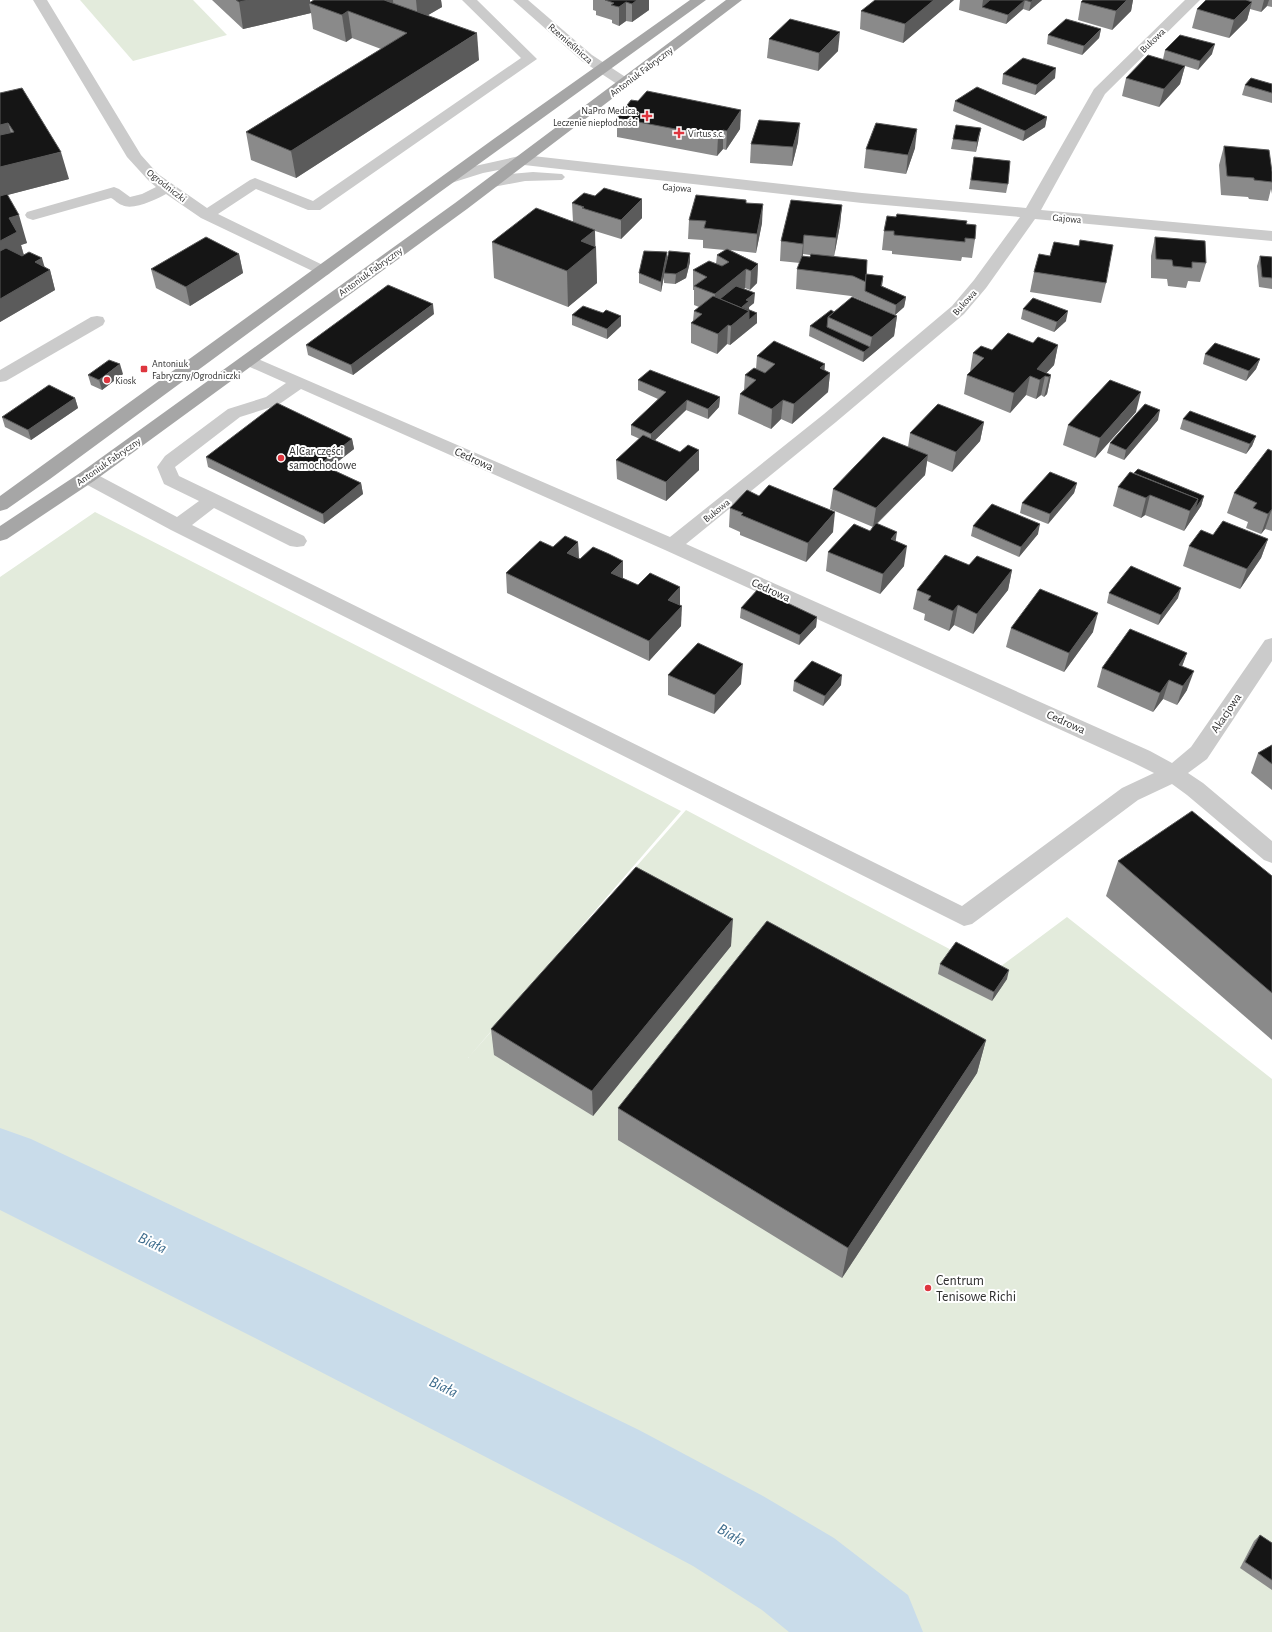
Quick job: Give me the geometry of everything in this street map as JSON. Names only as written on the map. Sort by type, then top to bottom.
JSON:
[{"type":"main road","name":"Antoniuk Fabryczny","points":[[0,505],[41,477],[167,383],[448,179],[699,0]]},
{"type":"main road","name":"Antoniuk Fabryczny","points":[[0,535],[87,476],[494,182],[736,0]]},
{"type":"main road","points":[[674,17],[702,25]]},
{"type":"street","name":"Ogrodniczki","points":[[40,0],[134,157],[153,177],[207,215],[323,271]]},
{"type":"street","points":[[207,215],[255,183],[314,207],[530,59],[469,0]]},
{"type":"street","name":"Rzemieślnicza","points":[[520,0],[601,69],[625,83]]},
{"type":"street","name":"Bukowa","points":[[672,545],[830,418],[958,310],[980,284],[1030,215],[1099,92],[1193,0]]},
{"type":"street","name":"Gajowa","points":[[448,179],[480,169],[524,160],[862,198],[1030,215],[1272,236]]},
{"type":"street","name":"Gajowa","points":[[494,182],[514,176],[535,175],[660,186],[862,198]]},
{"type":"street","points":[[33,215],[114,192],[127,202],[147,198],[167,187]]},
{"type":"street","points":[[0,377],[97,321]]},
{"type":"street","name":"Cedrowa","points":[[249,360],[672,545],[1112,743],[1174,774],[1195,789],[1272,854]]},
{"type":"street","points":[[297,541],[171,480],[166,468],[168,464],[234,412],[272,401],[299,382]]},
{"type":"street","points":[[87,476],[178,526],[213,500]]},
{"type":"street","name":"Akacjowa","points":[[178,526],[964,917],[1130,794],[1174,774],[1199,753],[1272,645]]},
{"type":"green space","points":[[80,0],[193,0],[227,35],[133,61]]},
{"type":"green space","points":[[95,512],[681,811],[468,1058],[686,810],[993,972],[1067,917],[1272,1079],[1272,1632],[0,1632],[0,577]]},
{"type":"building","points":[[236,0],[249,0],[239,2]]},
{"type":"building","points":[[314,0],[384,0],[477,33],[291,151],[246,132],[407,33],[348,11],[342,15],[309,3]]},
{"type":"building","points":[[605,0],[637,0],[632,4],[626,2],[619,7],[611,5],[614,3]]},
{"type":"building","points":[[875,0],[934,0],[905,24],[861,11]]},
{"type":"building","points":[[990,0],[1025,0],[1008,15],[982,7]]},
{"type":"building","points":[[1083,0],[1127,0],[1116,11],[1081,2]]},
{"type":"building","points":[[1206,0],[1246,0],[1252,2],[1234,20],[1197,9]]},
{"type":"building","points":[[790,19],[840,32],[819,53],[769,39]]},
{"type":"building","points":[[1066,19],[1101,29],[1084,46],[1048,35]]},
{"type":"building","points":[[1180,35],[1215,44],[1200,61],[1165,50]]},
{"type":"building","points":[[1148,55],[1185,66],[1164,89],[1126,78]]},
{"type":"building","points":[[1023,58],[1056,68],[1037,85],[1003,74]]},
{"type":"building","points":[[1251,78],[1272,84],[1272,93],[1245,85]]},
{"type":"building","points":[[977,87],[1047,117],[1025,131],[955,101]]},
{"type":"building","points":[[22,88],[61,152],[0,167],[0,135],[14,132],[8,123],[0,125],[0,93]]},
{"type":"building","points":[[647,91],[741,110],[727,131],[723,130],[718,137],[617,118],[631,100],[638,101]]},
{"type":"building","points":[[759,120],[800,123],[793,147],[751,144]]},
{"type":"building","points":[[876,123],[917,129],[908,155],[866,149]]},
{"type":"building","points":[[956,125],[981,128],[977,142],[953,139]]},
{"type":"building","points":[[1224,146],[1269,150],[1272,182],[1254,180],[1254,178],[1227,176]]},
{"type":"building","points":[[974,157],[1010,161],[1008,184],[971,180]]},
{"type":"building","points":[[604,188],[642,199],[621,220],[582,208],[584,207],[572,203],[584,193],[595,196]]},
{"type":"building","points":[[7,194],[19,215],[9,218],[17,232],[0,241],[0,196]]},
{"type":"building","points":[[696,195],[746,200],[746,203],[763,204],[757,234],[704,228],[706,221],[689,220]]},
{"type":"building","points":[[791,200],[842,205],[836,238],[804,235],[803,244],[781,241]]},
{"type":"building","points":[[536,208],[595,230],[581,241],[596,247],[567,271],[492,242]]},
{"type":"building","points":[[897,214],[967,221],[966,224],[976,225],[975,239],[965,238],[965,242],[894,235],[894,231],[884,231],[887,216],[896,217]]},
{"type":"building","points":[[206,237],[239,254],[186,287],[151,269]]},
{"type":"building","points":[[1155,237],[1205,241],[1206,263],[1192,262],[1192,268],[1173,266],[1172,260],[1156,259]]},
{"type":"building","points":[[1080,240],[1113,245],[1106,283],[1034,272],[1039,254],[1050,256],[1054,242],[1079,246]]},
{"type":"building","points":[[6,248],[22,256],[29,252],[42,258],[35,262],[50,270],[0,299],[0,251]]},
{"type":"building","points":[[727,249],[758,264],[751,271],[746,269],[715,294],[694,286],[707,277],[693,270],[709,261],[722,266],[729,262],[717,255]]},
{"type":"building","points":[[644,251],[667,252],[661,282],[639,273]]},
{"type":"building","points":[[669,251],[690,253],[687,268],[676,274],[664,273]]},
{"type":"building","points":[[811,254],[867,260],[866,282],[853,276],[797,269],[802,256],[810,257]]},
{"type":"building","points":[[1260,256],[1272,257],[1272,278],[1262,277]]},
{"type":"building","points":[[866,274],[883,276],[881,286],[906,297],[896,305],[865,291]]},
{"type":"building","points":[[388,285],[433,304],[351,365],[306,345]]},
{"type":"building","points":[[736,286],[755,293],[746,300],[749,301],[742,307],[757,313],[749,320],[749,311],[720,299]]},
{"type":"building","points":[[713,296],[749,311],[731,326],[728,325],[718,334],[691,323],[702,314],[694,311]]},
{"type":"building","points":[[852,297],[897,316],[872,337],[828,317]]},
{"type":"building","points":[[1033,298],[1068,311],[1057,322],[1023,309]]},
{"type":"building","points":[[583,306],[603,313],[606,310],[621,316],[607,329],[572,315]]},
{"type":"building","points":[[831,310],[834,312],[828,317],[827,327],[870,347],[864,352],[810,326]]},
{"type":"building","points":[[1008,333],[1033,343],[1038,337],[1058,345],[1037,369],[1051,375],[1049,377],[1045,376],[1040,380],[1030,376],[1014,393],[967,375],[984,358],[973,353],[981,346],[992,350]]},
{"type":"building","points":[[774,341],[825,364],[820,368],[830,373],[794,404],[783,400],[772,409],[740,394],[756,380],[745,375],[754,368],[765,373],[775,364],[757,356]]},
{"type":"building","points":[[1215,343],[1260,359],[1249,371],[1205,354]]},
{"type":"building","points":[[109,360],[120,364],[99,380],[88,375]]},
{"type":"building","points":[[650,370],[720,397],[708,409],[687,400],[651,434],[631,425],[666,392],[638,380]]},
{"type":"building","points":[[1110,380],[1141,392],[1100,438],[1068,425]]},
{"type":"building","points":[[49,385],[75,398],[28,430],[2,417]]},
{"type":"building","name":"AlCar części samochodowe","points":[[277,403],[352,439],[320,464],[361,483],[323,514],[206,457]]},
{"type":"building","points":[[938,404],[984,422],[956,452],[910,433]]},
{"type":"building","points":[[1145,404],[1160,410],[1126,450],[1110,443]]},
{"type":"building","points":[[1190,411],[1256,436],[1250,444],[1183,419]]},
{"type":"building","points":[[643,435],[680,452],[688,445],[699,450],[666,482],[616,460]]},
{"type":"building","points":[[883,437],[928,455],[876,508],[833,489]]},
{"type":"building","points":[[1268,449],[1272,451],[1272,509],[1268,514],[1253,508],[1257,503],[1234,493]]},
{"type":"building","points":[[1138,469],[1204,496],[1195,509],[1198,499],[1134,473]]},
{"type":"building","points":[[1050,472],[1077,483],[1050,514],[1022,503]]},
{"type":"building","points":[[1130,472],[1198,499],[1190,511],[1150,495],[1146,498],[1118,487]]},
{"type":"building","points":[[769,485],[835,512],[808,543],[741,515],[743,513],[730,508],[747,490],[759,496]]},
{"type":"building","points":[[992,504],[1040,524],[1021,547],[973,526]]},
{"type":"building","points":[[1223,521],[1268,539],[1247,569],[1189,546],[1201,530],[1213,535]]},
{"type":"building","points":[[876,523],[897,532],[891,539],[907,546],[883,574],[828,552],[854,524],[870,531]]},
{"type":"building","points":[[565,536],[578,542],[567,553],[580,559],[593,547],[609,554],[623,561],[611,573],[638,585],[650,573],[680,587],[668,600],[682,606],[649,641],[506,573],[540,541],[553,547]]},
{"type":"building","points":[[945,555],[969,565],[977,556],[1012,570],[977,614],[958,605],[953,611],[928,600],[931,596],[917,590]]},
{"type":"building","points":[[1131,566],[1181,588],[1161,615],[1109,593]]},
{"type":"building","points":[[758,589],[817,617],[800,635],[741,608]]},
{"type":"building","points":[[1040,589],[1098,613],[1069,653],[1011,628]]},
{"type":"building","points":[[1130,629],[1187,653],[1179,665],[1194,671],[1183,686],[1169,680],[1160,693],[1102,668]]},
{"type":"building","points":[[698,643],[743,664],[715,695],[668,675]]},
{"type":"building","points":[[812,661],[842,675],[825,696],[794,681]]},
{"type":"building","points":[[1272,745],[1272,764],[1258,753]]},
{"type":"building","points":[[1192,811],[1272,876],[1272,993],[1118,861]]},
{"type":"building","points":[[636,867],[733,919],[592,1091],[491,1029]]},
{"type":"building","points":[[767,921],[986,1040],[848,1248],[618,1108]]},
{"type":"building","points":[[956,942],[1009,970],[994,992],[940,964]]},
{"type":"building","points":[[1260,1535],[1272,1543],[1272,1580],[1245,1562]]},
{"type":"waterway","name":"Biała","points":[[0,1167],[288,1307],[604,1465],[728,1531],[798,1574],[871,1632]]},
{"type":"place","name":"NaPro Medica. Leczenie niepłodności","points":[[647,116]]},
{"type":"place","name":"Virtus s.c.","points":[[679,133]]},
{"type":"place","name":"Antoniuk Fabryczny/Ogrodniczki","points":[[144,369]]},
{"type":"place","name":"Kiosk","points":[[107,380]]},
{"type":"place","name":"AlCar części samochodowe","points":[[281,458]]},
{"type":"place","name":"Centrum Tenisowe Richi","points":[[928,1288]]}]
